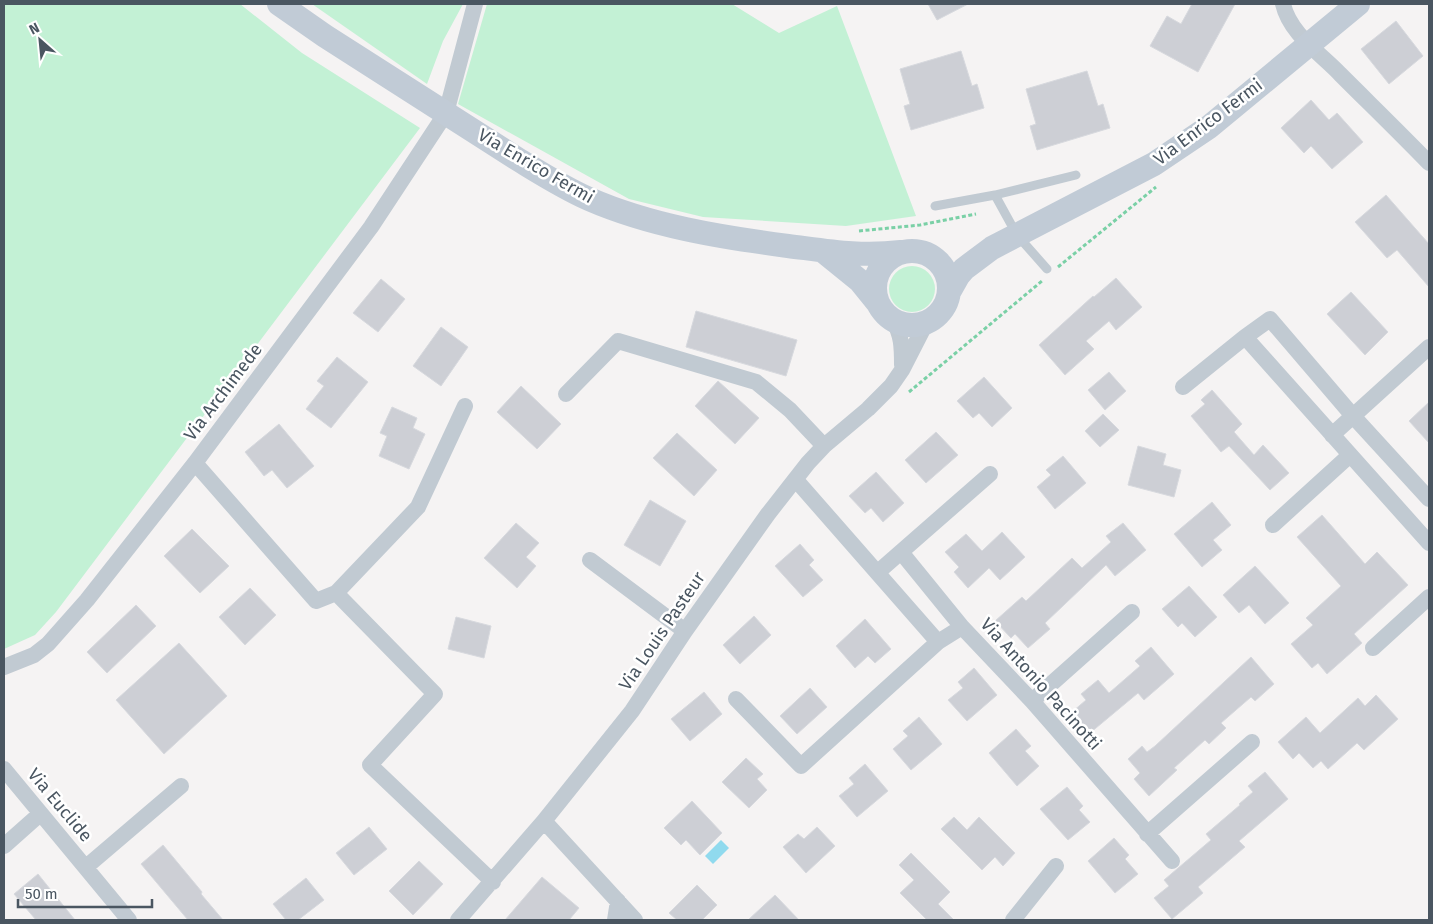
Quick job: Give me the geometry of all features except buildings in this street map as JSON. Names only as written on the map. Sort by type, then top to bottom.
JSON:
[{"type":"street","name":"Via Enrico Fermi","points":[[279,4],[325,36],[546,176],[589,199],[614,209],[638,217],[711,234],[824,252],[874,255],[901,252]]},
{"type":"street","name":"Via Archimede","points":[[4,667],[34,655],[48,644],[86,600],[195,463],[371,227],[446,113],[475,4]]},
{"type":"street","points":[[1283,4],[1294,28],[1309,45],[1333,66],[1429,163]]},
{"type":"street","name":"Via Enrico Fermi","points":[[949,292],[964,269],[992,248],[1159,172],[1208,127],[1358,4]]},
{"type":"street","name":"Via Enrico Fermi","points":[[927,254],[954,256],[971,254],[992,248]]},
{"type":"street","points":[[884,310],[903,324],[923,323],[935,317],[944,307],[949,292],[944,270],[938,261],[927,254],[914,251],[901,252],[888,259],[879,271],[875,285],[884,310],[898,328],[902,342],[902,370]]},
{"type":"street","name":"Via Enrico Fermi","points":[[824,252],[860,281],[884,310]]},
{"type":"street","name":"Via Louis Pasteur","points":[[458,920],[493,882],[544,821],[632,711],[685,630],[768,514],[808,463],[824,446],[868,409],[891,386],[902,370],[923,329],[935,317]]},
{"type":"street","points":[[1183,388],[1270,319],[1353,416],[1429,499]]},
{"type":"street","points":[[1245,337],[1429,543]]},
{"type":"street","points":[[566,394],[618,341],[756,382],[790,410],[824,446]]},
{"type":"street","points":[[1332,435],[1429,347]]},
{"type":"street","points":[[195,463],[316,601],[336,593],[418,507],[465,406]]},
{"type":"street","points":[[1273,524],[1350,455]]},
{"type":"street","points":[[878,572],[990,474]]},
{"type":"street","points":[[796,480],[938,642]]},
{"type":"street","points":[[901,552],[962,627]]},
{"type":"street","points":[[590,560],[685,630]]},
{"type":"street","points":[[336,593],[435,694],[370,765],[493,882]]},
{"type":"street","points":[[1373,648],[1429,597]]},
{"type":"street","points":[[1032,701],[1132,612]]},
{"type":"street","name":"Via Antonio Pacinotti","points":[[736,699],[801,766],[938,642],[962,627],[1032,701],[1172,861]]},
{"type":"street","points":[[1147,834],[1252,742]]},
{"type":"street","name":"Via Euclide","points":[[4,769],[129,920]]},
{"type":"street","name":"Via Euclide","points":[[86,866],[181,786]]},
{"type":"street","points":[[4,846],[40,814]]},
{"type":"street","points":[[544,821],[635,920]]},
{"type":"street","points":[[1013,920],[1056,866]]},
{"type":"street","points":[[615,920],[618,901]]},
{"type":"lane","points":[[935,206],[995,195],[1076,175]]},
{"type":"lane","points":[[995,195],[1017,235],[1047,269]]},
{"type":"path","points":[[1058,268],[1159,172]]},
{"type":"path","points":[[857,232],[920,225],[977,214]]},
{"type":"path","points":[[908,393],[1043,280]]},
{"type":"green space","points":[[4,4],[240,4],[302,53],[420,128],[56,612],[35,635],[4,649]]},
{"type":"green space","points":[[312,4],[463,4],[443,41],[427,84]]},
{"type":"green space","points":[[487,4],[732,4],[779,33],[837,6],[916,216],[846,226],[703,217],[629,199],[458,104]]},
{"type":"green space","points":[[907,266],[917,266],[931,276],[935,289],[931,302],[925,308],[917,312],[907,312],[893,302],[889,294],[889,284],[899,270]]},
{"type":"water","points":[[721,840],[729,848],[713,864],[705,856]]}]
